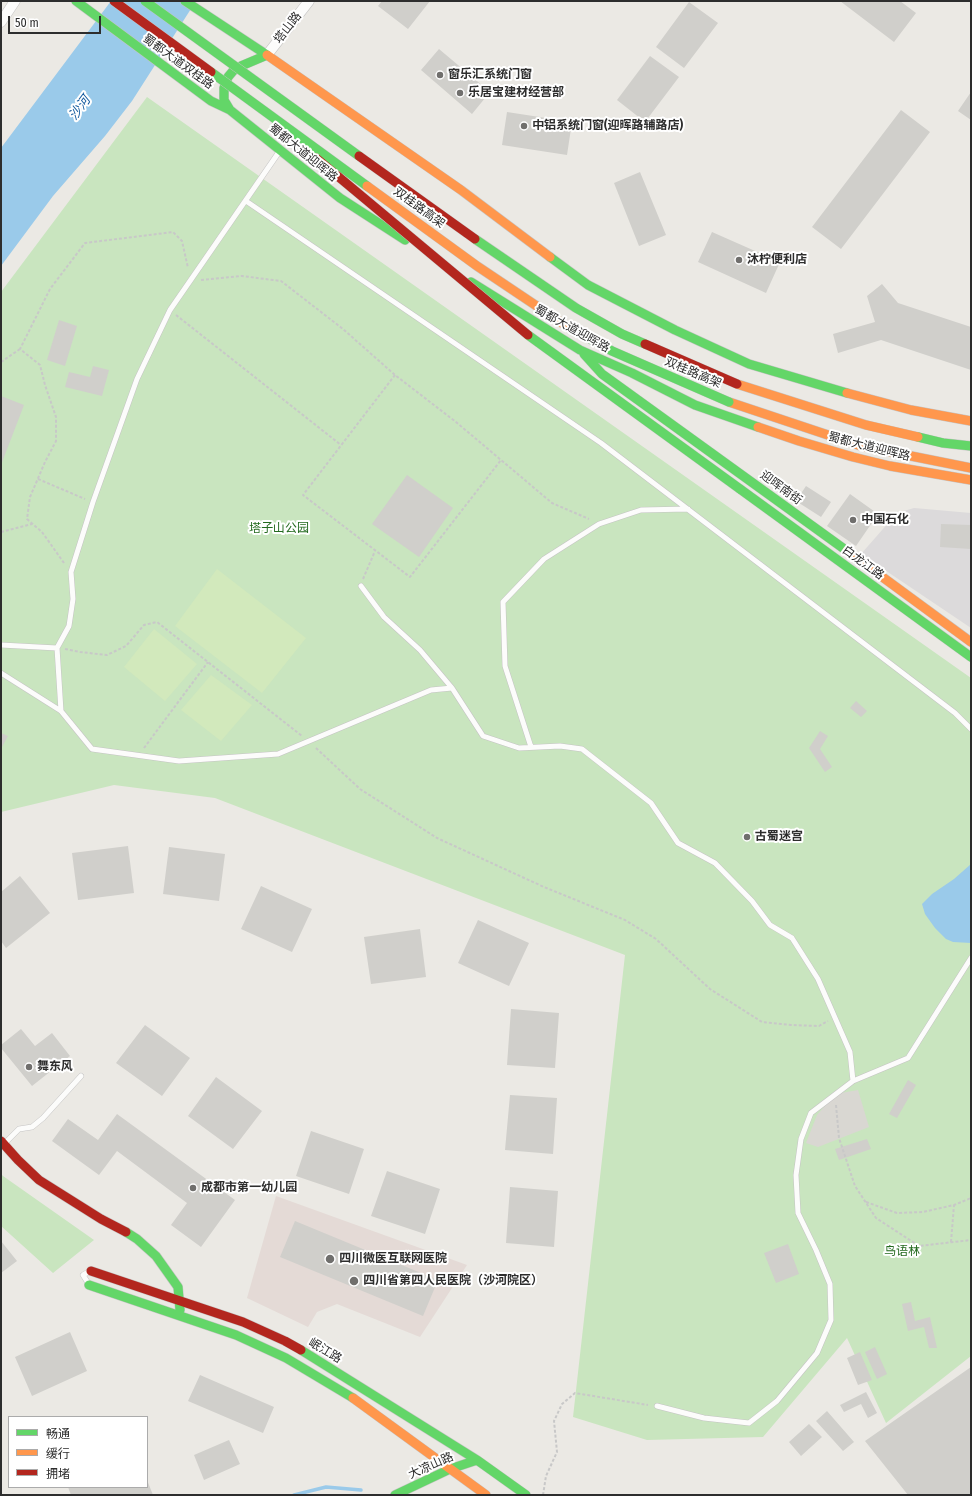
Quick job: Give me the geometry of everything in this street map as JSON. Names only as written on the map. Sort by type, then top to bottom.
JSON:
[{"type":"main road","name":"蜀都大道双桂路","points":[[76,1],[211,101],[230,110]]},
{"type":"main road","name":"双桂路高架","points":[[114,1],[477,266],[551,316],[612,351],[729,402]]},
{"type":"main road","points":[[136,1],[212,54],[227,60],[238,62],[266,55]]},
{"type":"main road","name":"双桂路高架","points":[[145,1],[407,191],[576,308],[622,334],[737,384]]},
{"type":"main road","points":[[184,1],[247,42],[462,190],[588,285],[675,330],[749,364],[814,384],[911,410],[971,421]]},
{"type":"main road","points":[[230,110],[224,100],[224,88],[228,77],[233,71],[241,66],[266,55]]},
{"type":"main road","name":"白龙江路","points":[[243,94],[333,173],[521,330],[971,657]]},
{"type":"main road","name":"蜀都大道迎晖路","points":[[230,110],[340,198],[580,350],[632,373],[695,406],[799,441],[852,457],[890,466],[971,480]]},
{"type":"main road","name":"迎晖南街","points":[[580,350],[602,374],[885,578],[971,642]]},
{"type":"main road","name":"蜀都大道迎晖路","points":[[737,384],[866,425],[943,442],[971,446]]},
{"type":"main road","name":"蜀都大道迎晖路","points":[[729,402],[869,447],[971,468]]},
{"type":"main road","points":[[869,447],[936,474]]},
{"type":"main road","points":[[2,1143],[39,1180],[63,1196],[137,1239],[156,1256],[178,1287],[181,1316]]},
{"type":"main road","name":"岷江路","points":[[91,1271],[243,1322],[285,1341],[477,1460],[526,1495]]},
{"type":"main road","points":[[89,1285],[236,1335],[286,1358],[352,1397],[450,1469],[480,1494],[500,1476]]},
{"type":"main road","name":"大凉山路","points":[[395,1495],[450,1469],[477,1460]]},
{"type":"street","points":[[1,22],[15,1]]},
{"type":"street","name":"塔山路","points":[[266,55],[309,1]]},
{"type":"lane","points":[[61,711],[57,648],[69,626],[73,599],[71,572],[92,502],[137,379],[170,310],[281,150]]},
{"type":"lane","points":[[246,202],[602,443],[955,713],[971,728]]},
{"type":"lane","points":[[531,747],[505,666],[503,602],[544,559],[599,524],[641,510],[688,509]]},
{"type":"lane","points":[[361,586],[384,617],[420,650],[452,688],[483,736],[518,748],[560,746],[582,749],[651,803],[678,843],[715,863],[752,901],[770,925],[792,938],[818,979],[850,1052],[853,1080]]},
{"type":"lane","points":[[1,645],[57,648]]},
{"type":"lane","points":[[1,673],[61,711],[92,749],[178,761],[278,754],[431,690],[452,688]]},
{"type":"lane","points":[[658,1406],[704,1418],[748,1423],[777,1401],[817,1353],[830,1320],[830,1284],[816,1250],[798,1213],[796,1175],[801,1139],[811,1113],[853,1080],[908,1058],[971,958]]},
{"type":"lane","points":[[2,1143],[19,1129],[32,1127],[44,1118],[81,1076]]},
{"type":"lane","points":[[89,1285],[83,1275],[91,1271]]},
{"type":"path","points":[[1,362],[20,349],[50,289],[85,243],[172,232],[182,241],[190,282],[242,276],[281,281],[343,329],[394,375],[456,422],[552,503],[599,524]]},
{"type":"path","points":[[170,310],[341,445]]},
{"type":"path","points":[[20,349],[40,365],[56,417],[56,441],[30,496],[27,519],[42,532],[71,572]]},
{"type":"path","points":[[394,375],[303,495],[410,577],[501,460]]},
{"type":"path","points":[[38,479],[92,502]]},
{"type":"path","points":[[1,532],[32,524]]},
{"type":"path","points":[[361,586],[375,551]]},
{"type":"path","points":[[57,648],[107,655],[126,646],[144,625],[157,622],[308,741],[360,789],[437,838],[544,887],[625,920],[656,939],[710,989],[762,1022],[820,1026],[834,1017]]},
{"type":"path","points":[[138,756],[208,662]]},
{"type":"path","points":[[835,1094],[839,1138],[855,1186],[876,1218],[919,1246],[971,1240]]},
{"type":"path","points":[[865,1201],[897,1214],[923,1212],[954,1205],[971,1198]]},
{"type":"path","points":[[951,1242],[954,1205]]},
{"type":"path","points":[[543,1495],[546,1476],[557,1452],[554,1421],[562,1404],[575,1393],[658,1406]]},
{"type":"shaded area","points":[[914,508],[971,513],[971,628],[861,554],[897,513]]},
{"type":"shaded area","points":[[858,1090],[869,1127],[818,1147],[806,1143],[817,1115],[835,1094]]},
{"type":"shaded area","name":"四川省第四人民医院（沙河院区）","points":[[276,1196],[467,1265],[420,1337],[337,1304],[317,1312],[308,1327],[247,1298]]},
{"type":"green space","name":"塔子山公园","points":[[147,97],[971,678],[971,1356],[886,1423],[847,1338],[763,1437],[647,1440],[573,1417],[625,955],[215,798],[114,785],[1,812],[1,292]]},
{"type":"green space","points":[[217,569],[306,638],[262,693],[175,626]]},
{"type":"green space","points":[[154,629],[197,664],[165,701],[124,667]]},
{"type":"green space","points":[[211,675],[252,705],[221,741],[181,710]]},
{"type":"green space","points":[[1,1174],[94,1240],[53,1273],[1,1226]]},
{"type":"water","name":"沙河","points":[[111,1],[196,1],[132,101],[105,136],[53,196],[1,266],[1,148]]},
{"type":"water","points":[[971,864],[971,943],[953,942],[946,939],[935,928],[925,914],[922,904],[932,894],[954,879]]},
{"type":"building","points":[[382,1],[430,1],[408,29],[378,6]]},
{"type":"building","points":[[840,1],[900,1],[916,13],[894,42]]},
{"type":"building","points":[[689,2],[718,23],[684,68],[656,47]]},
{"type":"building","points":[[439,49],[490,92],[472,114],[421,70]]},
{"type":"building","points":[[650,56],[679,77],[645,122],[617,100]]},
{"type":"building","points":[[971,92],[971,120],[958,111]]},
{"type":"building","points":[[901,110],[930,132],[841,249],[812,227]]},
{"type":"building","points":[[507,112],[572,122],[567,155],[502,145]]},
{"type":"building","points":[[640,172],[666,235],[639,246],[614,183]]},
{"type":"building","points":[[712,232],[780,262],[766,293],[698,262]]},
{"type":"building","points":[[882,284],[898,303],[971,327],[971,370],[881,340],[838,353],[833,334],[875,322],[867,296]]},
{"type":"building","points":[[59,320],[77,326],[65,366],[47,360]]},
{"type":"building","points":[[93,366],[109,370],[102,396],[65,387],[69,372],[90,377]]},
{"type":"building","points":[[1,396],[24,405],[1,465]]},
{"type":"building","points":[[407,475],[453,508],[419,557],[372,524]]},
{"type":"building","points":[[806,486],[831,502],[821,517],[796,501]]},
{"type":"building","name":"中国石化","points":[[850,494],[878,514],[856,546],[827,526]]},
{"type":"building","points":[[941,524],[971,525],[971,549],[940,547]]},
{"type":"building","points":[[856,701],[867,711],[861,717],[850,708]]},
{"type":"building","points":[[820,731],[828,736],[820,749],[832,767],[825,772],[809,748]]},
{"type":"building","points":[[1,733],[8,736],[1,749]]},
{"type":"building","points":[[128,846],[134,893],[78,900],[72,853]]},
{"type":"building","points":[[169,847],[225,854],[219,901],[163,894]]},
{"type":"building","points":[[20,876],[50,913],[6,948],[1,941],[1,892]]},
{"type":"building","points":[[261,886],[312,909],[292,952],[241,929]]},
{"type":"building","points":[[478,920],[529,943],[509,986],[458,963]]},
{"type":"building","points":[[420,929],[426,977],[371,984],[364,937]]},
{"type":"building","points":[[511,1009],[559,1013],[555,1068],[507,1065]]},
{"type":"building","points":[[145,1025],[190,1058],[162,1096],[116,1063]]},
{"type":"building","points":[[21,1029],[35,1046],[52,1033],[70,1056],[32,1086],[1,1048],[1,1045]]},
{"type":"building","points":[[216,1077],[262,1111],[233,1149],[188,1116]]},
{"type":"building","points":[[908,1080],[916,1085],[897,1118],[889,1114]]},
{"type":"building","points":[[510,1095],[557,1098],[553,1154],[505,1150]]},
{"type":"building","name":"成都市第一幼儿园","points":[[117,1114],[235,1200],[201,1247],[171,1225],[187,1203],[117,1151],[99,1175],[52,1141],[68,1119],[98,1140]]},
{"type":"building","points":[[311,1131],[364,1149],[349,1194],[296,1176]]},
{"type":"building","points":[[867,1139],[871,1149],[839,1160],[835,1149]]},
{"type":"building","points":[[387,1171],[440,1189],[425,1234],[371,1216]]},
{"type":"building","points":[[510,1187],[558,1191],[554,1247],[506,1243]]},
{"type":"building","points":[[295,1221],[438,1280],[423,1316],[280,1257]]},
{"type":"building","points":[[1,1241],[17,1261],[1,1273]]},
{"type":"building","points":[[788,1244],[799,1274],[776,1283],[764,1253]]},
{"type":"building","points":[[911,1302],[915,1321],[930,1317],[937,1348],[929,1348],[924,1327],[908,1331],[902,1304]]},
{"type":"building","points":[[70,1332],[87,1371],[32,1396],[15,1357]]},
{"type":"building","points":[[875,1347],[887,1374],[877,1379],[865,1352]]},
{"type":"building","points":[[860,1352],[872,1380],[858,1385],[847,1358]]},
{"type":"building","points":[[971,1367],[971,1495],[908,1495],[865,1441]]},
{"type":"building","points":[[200,1375],[274,1407],[263,1433],[188,1401]]},
{"type":"building","points":[[866,1392],[877,1413],[868,1418],[861,1404],[844,1412],[840,1405]]},
{"type":"building","points":[[827,1411],[854,1442],[843,1451],[816,1421]]},
{"type":"building","points":[[809,1424],[822,1437],[801,1456],[789,1442]]},
{"type":"building","points":[[229,1440],[240,1464],[204,1480],[194,1455]]},
{"type":"building","points":[[148,1482],[153,1495],[71,1495],[68,1488],[148,1488]]},
{"type":"waterway","points":[[294,1495],[326,1487],[361,1490]]},
{"type":"traffic: fast","points":[[76,1],[211,101],[230,110]]},
{"type":"traffic: fast","points":[[145,1],[359,156]]},
{"type":"traffic: fast","points":[[185,1],[267,55]]},
{"type":"traffic: fast","points":[[267,55],[241,66],[233,71],[228,77],[224,88],[224,100],[230,110],[340,198],[405,240]]},
{"type":"traffic: fast","points":[[211,72],[367,186]]},
{"type":"traffic: fast","points":[[475,239],[576,308],[622,334],[645,344]]},
{"type":"traffic: fast","points":[[550,257],[588,285],[675,330],[749,364],[847,393]]},
{"type":"traffic: fast","points":[[471,282],[580,350],[632,373],[695,405],[758,427]]},
{"type":"traffic: fast","points":[[565,325],[612,351],[729,402]]},
{"type":"traffic: fast","points":[[528,335],[740,489]]},
{"type":"traffic: fast","points":[[584,354],[602,374],[847,551]]},
{"type":"traffic: fast","points":[[918,437],[943,443],[971,446]]},
{"type":"traffic: fast","points":[[740,489],[971,657]]},
{"type":"traffic: fast","points":[[126,1232],[137,1239],[156,1256],[178,1287],[180,1310]]},
{"type":"traffic: fast","points":[[89,1285],[236,1335],[286,1358],[353,1398]]},
{"type":"traffic: fast","points":[[301,1350],[477,1460],[526,1495]]},
{"type":"traffic: fast","points":[[395,1495],[450,1469],[477,1460]]},
{"type":"traffic: slow","points":[[267,55],[461,190],[550,257]]},
{"type":"traffic: slow","points":[[367,186],[477,266],[565,325]]},
{"type":"traffic: slow","points":[[737,384],[866,425],[918,437]]},
{"type":"traffic: slow","points":[[847,393],[911,410],[971,421]]},
{"type":"traffic: slow","points":[[729,402],[861,446],[971,468]]},
{"type":"traffic: slow","points":[[758,427],[853,457],[890,466],[971,480]]},
{"type":"traffic: slow","points":[[847,551],[971,642]]},
{"type":"traffic: slow","points":[[353,1398],[486,1495]]},
{"type":"traffic: jam","points":[[114,1],[211,72]]},
{"type":"traffic: jam","points":[[359,156],[475,239]]},
{"type":"traffic: jam","points":[[316,158],[528,335]]},
{"type":"traffic: jam","points":[[645,344],[737,384]]},
{"type":"traffic: jam","points":[[1,1141],[39,1180],[101,1219],[126,1232]]},
{"type":"traffic: jam","points":[[91,1271],[243,1322],[301,1350]]},
{"type":"place","name":"窗乐汇系统门窗","points":[[440,75]]},
{"type":"place","name":"乐居宝建材经营部","points":[[460,93]]},
{"type":"place","name":"中铝系统门窗(迎晖路辅路店)","points":[[524,126]]},
{"type":"place","name":"沐柠便利店","points":[[739,260]]},
{"type":"place","name":"中国石化","points":[[853,520]]},
{"type":"place","name":"古蜀迷宫","points":[[747,837]]},
{"type":"place","name":"舞东风","points":[[29,1067]]},
{"type":"place","name":"成都市第一幼儿园","points":[[193,1188]]},
{"type":"place","name":"四川微医互联网医院","points":[[330,1259]]},
{"type":"place","name":"四川省第四人民医院（沙河院区）","points":[[354,1281]]},
{"type":"park label","name":"鸟语林","points":[[902,1252]]}]
